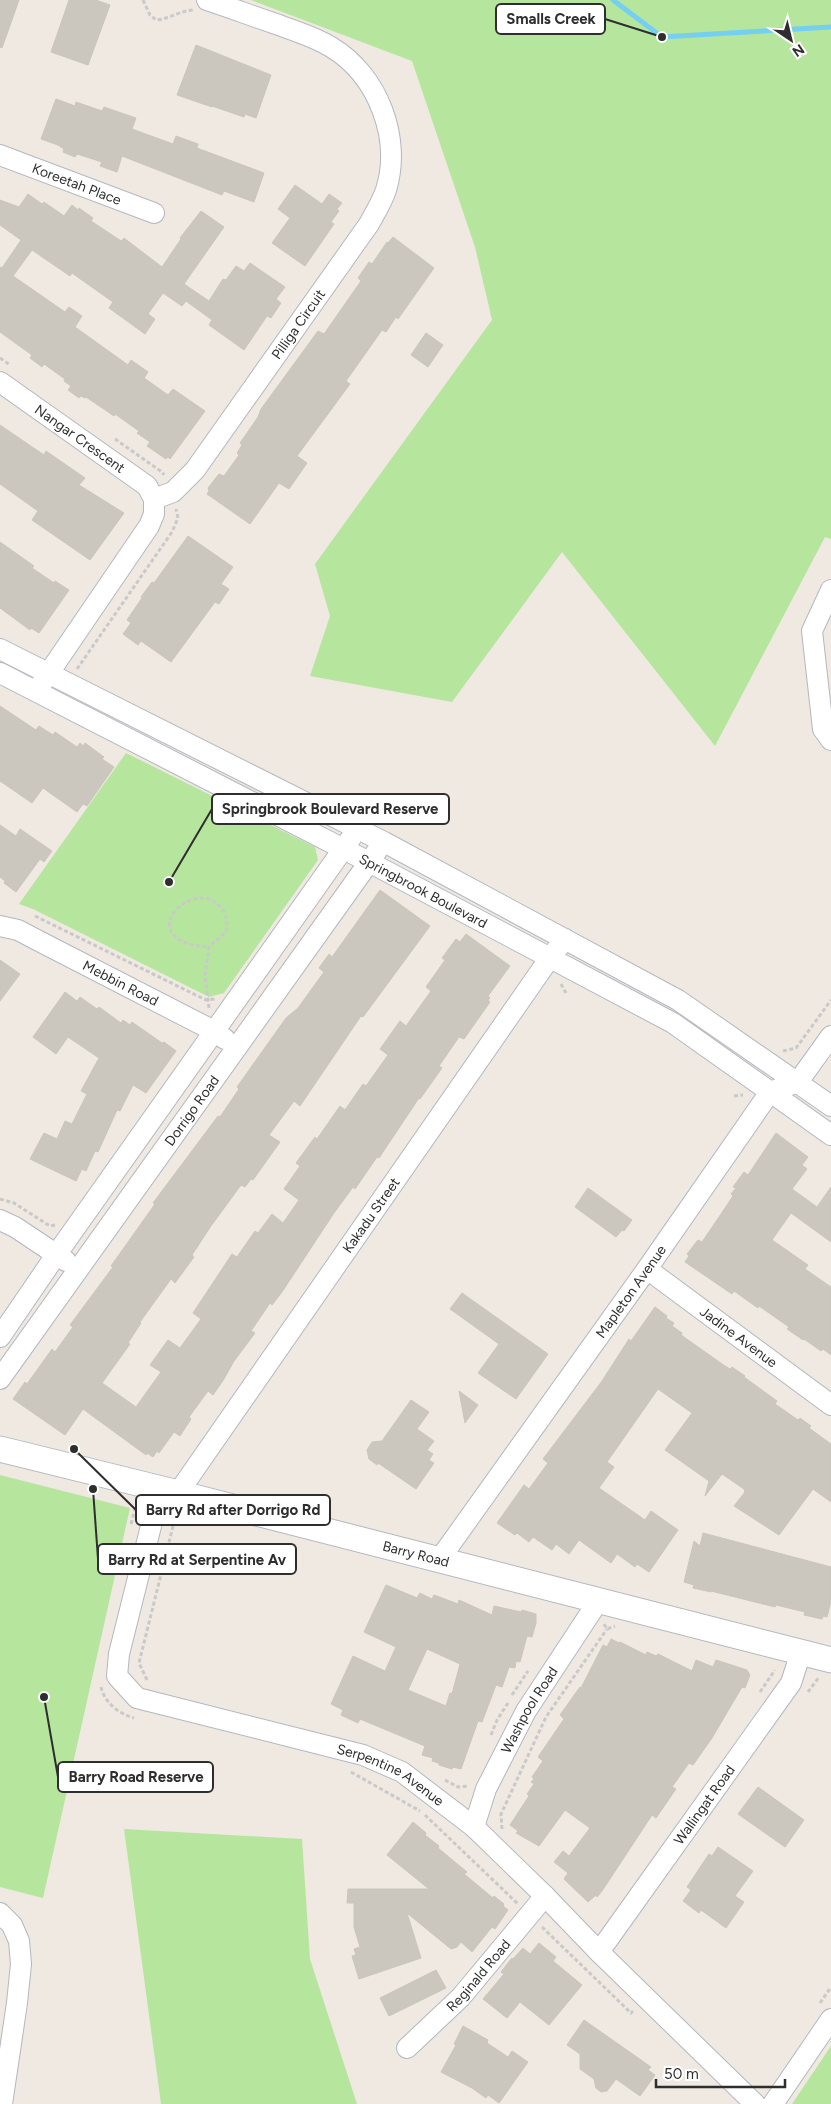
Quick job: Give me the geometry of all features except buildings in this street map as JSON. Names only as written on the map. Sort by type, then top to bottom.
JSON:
[{"type":"street","name":"Pilliga Circuit","points":[[166,485],[195,470],[369,224],[386,190],[391,162],[389,132],[381,105],[364,78],[345,56],[315,38],[202,5]]},
{"type":"street","name":"Koreetah Place","points":[[0,155],[154,213]]},
{"type":"street","name":"Nangar Crescent","points":[[0,382],[147,486],[166,485]]},
{"type":"street","points":[[36,691],[149,526],[166,485]]},
{"type":"street","points":[[831,590],[812,631],[823,729],[831,740]]},
{"type":"street","name":"Springbrook Boulevard","points":[[0,649],[358,828],[678,1000],[831,1106]]},
{"type":"street","name":"Springbrook Boulevard","points":[[0,673],[369,862],[673,1023],[831,1135]]},
{"type":"street","name":"Dorrigo Road","points":[[0,1337],[213,1024],[358,828]]},
{"type":"street","name":"Dorrigo Road","points":[[0,1379],[384,842]]},
{"type":"street","name":"Mebbin Road","points":[[0,926],[18,930],[213,1024],[236,1048]]},
{"type":"street","name":"Kakadu Street","points":[[177,1504],[549,959],[565,939]]},
{"type":"street","points":[[770,1092],[798,1082],[831,1036]]},
{"type":"street","name":"Mapleton Avenue","points":[[439,1560],[647,1269],[770,1092]]},
{"type":"street","points":[[0,1220],[16,1227],[78,1270]]},
{"type":"street","name":"Jadine Avenue","points":[[647,1269],[831,1405]]},
{"type":"street","name":"Barry Road","points":[[0,1449],[177,1504],[439,1560],[831,1660]]},
{"type":"street","name":"Serpentine Avenue","points":[[177,1504],[155,1510],[119,1654],[118,1676],[137,1698],[362,1755],[402,1772],[474,1826],[599,1952],[755,2104]]},
{"type":"street","name":"Washpool Road","points":[[474,1826],[486,1789],[526,1711],[590,1618],[599,1600]]},
{"type":"street","name":"Wallingat Road","points":[[599,1952],[790,1684],[801,1652]]},
{"type":"street","name":"Reginald Road","points":[[407,2048],[461,1997],[545,1896]]},
{"type":"street","points":[[0,1913],[12,1925],[19,1941],[20,1964],[17,2003],[2,2104]]},
{"type":"street","points":[[773,2104],[831,2019]]},
{"type":"path","points":[[143,0],[150,15],[156,20],[166,19],[202,5]]},
{"type":"path","points":[[77,669],[172,532],[178,518],[166,485]]},
{"type":"path","points":[[209,947],[187,943],[175,936],[170,930],[169,918],[175,909],[191,900],[206,898],[221,907],[227,920],[226,932],[209,947],[205,976],[206,1000],[213,1024]]},
{"type":"path","points":[[32,915],[206,1000],[216,999]]},
{"type":"path","points":[[0,1199],[14,1203],[50,1226],[60,1224]]},
{"type":"path","points":[[148,1682],[139,1663],[177,1504]]},
{"type":"path","points":[[129,1533],[135,1505]]},
{"type":"path","points":[[505,1836],[502,1828],[501,1814],[546,1717],[607,1629]]},
{"type":"path","points":[[755,1699],[777,1667]]},
{"type":"path","points":[[491,1736],[497,1720],[530,1668]]},
{"type":"path","points":[[100,1684],[102,1694],[114,1708],[140,1720]]},
{"type":"path","points":[[348,1770],[422,1812],[631,2013]]},
{"type":"path","points":[[443,1778],[458,1787],[471,1785]]},
{"type":"green space","points":[[251,0],[831,0],[831,539],[825,537],[715,746],[562,552],[452,702],[310,676],[330,616],[315,564],[492,320],[475,247],[412,61]]},
{"type":"green space","points":[[126,753],[315,847],[318,860],[224,993],[209,997],[33,909],[19,904]]},
{"type":"green space","points":[[0,1475],[130,1508],[43,1898],[0,1887]]},
{"type":"green space","points":[[124,1829],[302,1839],[310,1959],[357,2104],[161,2104]]},
{"type":"green space","points":[[831,2046],[831,2104],[792,2104]]},
{"type":"waterway","points":[[613,0],[662,37],[831,27]]},
{"type":"place","name":"Smalls Creek","points":[[662,37]]},
{"type":"place","name":"Springbrook Boulevard Reserve","points":[[169,882]]},
{"type":"place","name":"Barry Rd after Dorrigo Rd","points":[[74,1449]]},
{"type":"place","name":"Barry Rd at Serpentine Av","points":[[93,1489]]},
{"type":"place","name":"Barry Road Reserve","points":[[44,1697]]}]
